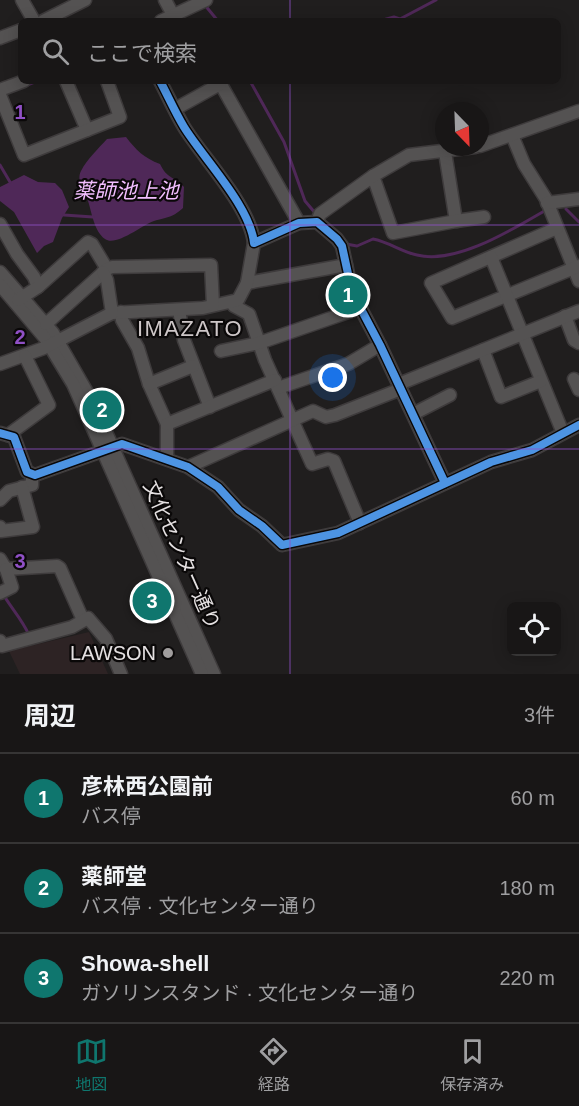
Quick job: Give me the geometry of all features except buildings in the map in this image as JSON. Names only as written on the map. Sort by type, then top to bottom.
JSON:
[{"type":"street","points":[[22,0],[32,18]]},
{"type":"street","points":[[49,18],[85,0]]},
{"type":"street","points":[[165,0],[177,17],[203,1]]},
{"type":"street","points":[[0,38],[18,31]]},
{"type":"street","points":[[18,84],[0,94],[24,155],[120,117],[108,84]]},
{"type":"street","points":[[67,84],[87,130]]},
{"type":"street","points":[[0,364],[25,356],[116,312],[179,310],[238,300],[247,283],[254,243],[247,222],[237,202],[184,127],[162,84]]},
{"type":"street","points":[[175,109],[216,84]]},
{"type":"street","points":[[220,84],[299,223]]},
{"type":"street","points":[[489,143],[579,111]]},
{"type":"street","points":[[512,135],[524,164],[547,204],[576,267],[579,281]]},
{"type":"street","points":[[317,222],[320,214],[373,176],[409,155],[435,153]]},
{"type":"street","points":[[446,156],[456,220]]},
{"type":"street","points":[[373,176],[393,233],[456,220],[484,217]]},
{"type":"street","points":[[547,204],[579,198]]},
{"type":"street","points":[[254,243],[299,223],[317,222],[337,239],[342,246],[352,292],[400,386],[445,483]]},
{"type":"street","points":[[0,224],[38,287]]},
{"type":"street","points":[[557,228],[431,283],[452,318],[576,267]]},
{"type":"street","points":[[7,289],[38,287],[88,242],[92,244],[105,271],[116,312],[138,348],[149,384],[167,424],[167,459]]},
{"type":"street","points":[[491,257],[563,433]]},
{"type":"street","points":[[46,324],[112,267],[211,265],[213,305]]},
{"type":"street","points":[[247,283],[346,265]]},
{"type":"street","name":"文化センター通り","points":[[7,289],[46,324],[53,343],[108,449],[214,674]]},
{"type":"street","name":"文化センター通り","points":[[7,289],[53,343]]},
{"type":"street","points":[[231,302],[249,314],[259,343],[312,464],[328,459],[334,461],[360,523]]},
{"type":"street","points":[[221,351],[259,343],[360,308]]},
{"type":"street","points":[[179,310],[184,340],[210,407]]},
{"type":"street","points":[[188,467],[291,419],[313,411],[326,417],[335,415],[579,311]]},
{"type":"street","points":[[565,316],[574,340],[579,344]]},
{"type":"street","points":[[167,424],[277,384],[348,364],[380,345]]},
{"type":"street","points":[[483,350],[501,397],[541,381]]},
{"type":"street","points":[[4,434],[49,405],[25,356]]},
{"type":"street","points":[[149,384],[193,366]]},
{"type":"street","points":[[413,414],[450,395]]},
{"type":"street","points":[[4,434],[14,437],[27,472],[35,475],[122,444],[188,467],[218,487],[239,510],[262,526],[282,545],[338,533],[490,462],[532,450],[579,425]]},
{"type":"street","name":"文化センター通り","points":[[108,449],[202,674]]},
{"type":"street","points":[[0,500],[9,491],[32,485],[32,474]]},
{"type":"street","points":[[0,527],[1,531],[33,527],[22,487]]},
{"type":"street","points":[[0,593],[12,587],[3,564],[57,566],[60,568],[83,620]]},
{"type":"street","points":[[0,641],[2,646],[72,627],[88,618],[106,639],[121,674]]},
{"type":"shaded area","points":[[89,632],[108,674],[20,674],[9,651]]},
{"type":"water","name":"薬師池上池","points":[[126,137],[141,153],[160,164],[168,175],[184,187],[183,208],[122,238],[110,241],[101,236],[96,227],[79,178],[86,162],[107,139]]},
{"type":"water","points":[[24,175],[38,182],[55,183],[62,190],[69,207],[53,242],[44,246],[37,253],[14,212],[0,201],[0,187]]},
{"type":"waterway","points":[[402,18],[436,0]]},
{"type":"waterway","points":[[204,4],[216,18]]},
{"type":"waterway","points":[[390,18],[397,18]]},
{"type":"waterway","points":[[25,86],[30,84]]},
{"type":"waterway","points":[[252,84],[284,142],[305,201],[316,214]]},
{"type":"waterway","points":[[0,165],[10,182]]},
{"type":"waterway","points":[[566,209],[579,222]]},
{"type":"waterway","points":[[346,244],[357,246],[373,239],[417,255],[432,257],[449,255],[484,243],[546,210]]},
{"type":"waterway","points":[[64,215],[93,217]]},
{"type":"waterway","points":[[3,594],[29,635]]},
{"type":"cycle path","points":[[162,84],[184,127],[235,198],[251,229],[254,243],[299,223],[317,222],[342,246],[352,292],[380,345],[445,483]]},
{"type":"cycle path","points":[[0,433],[14,437],[27,472],[35,475],[122,444],[188,467],[218,487],[239,510],[262,526],[282,545],[338,533],[491,462],[532,450],[579,425]]},
{"type":"place","name":"彦林西公園前","points":[[348,295]]},
{"type":"place","name":"薬師堂","points":[[102,410]]},
{"type":"place","name":"Showa-shell","points":[[152,601]]},
{"type":"place","name":"LAWSON","points":[[168,653]]},
{"type":"district","name":"IMAZATO","points":[[190,328]]}]
